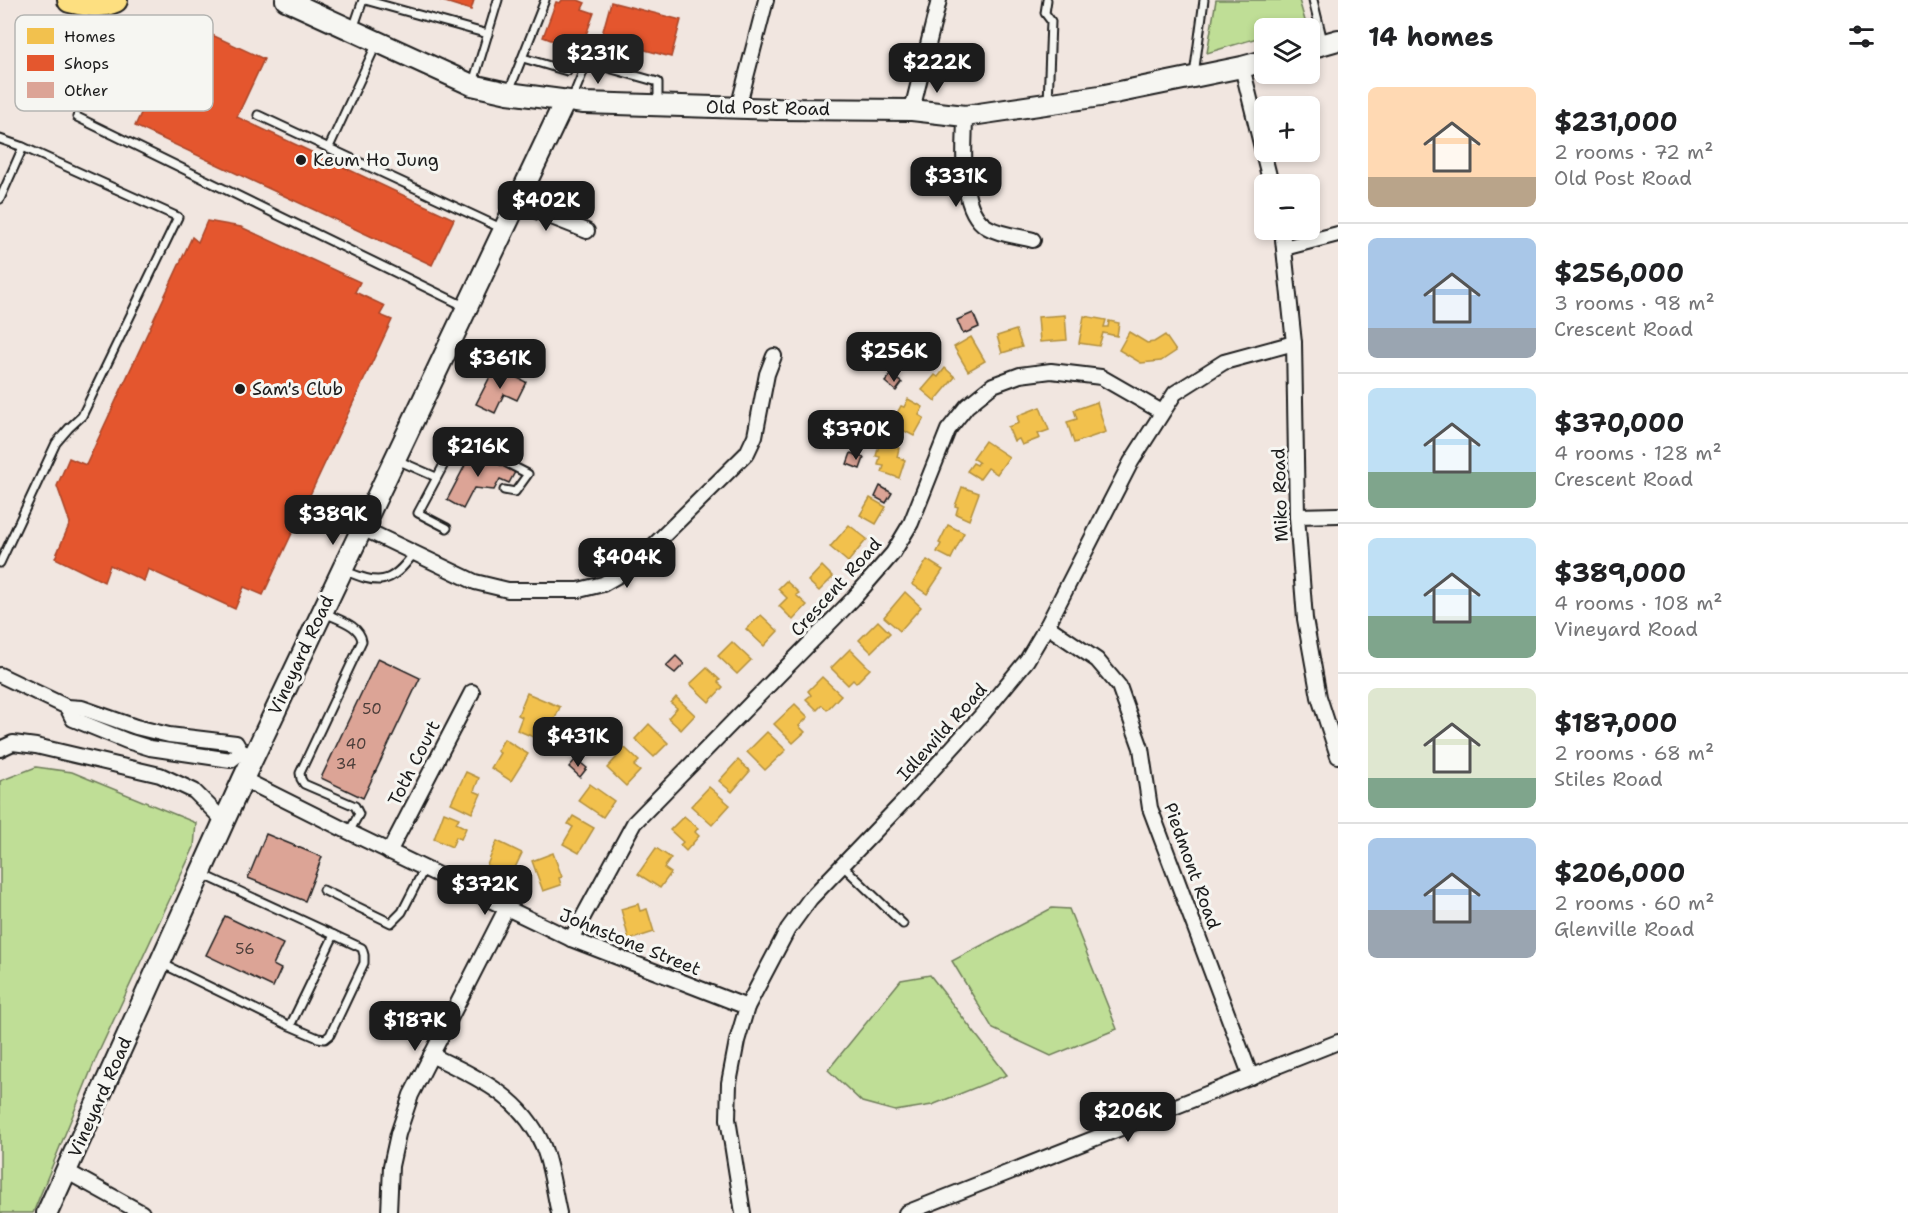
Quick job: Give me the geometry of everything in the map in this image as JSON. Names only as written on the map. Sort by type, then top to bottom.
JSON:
[{"type":"highway","points":[[70,0],[91,5],[115,0]]},
{"type":"street","name":"Old Post Road","points":[[286,0],[472,85],[508,93],[568,101],[738,108],[912,110],[964,116],[1100,96],[1254,64]]},
{"type":"street","points":[[738,108],[766,0]]},
{"type":"street","points":[[912,110],[939,0]]},
{"type":"street","points":[[1242,68],[1268,174]]},
{"type":"street","name":"Vineyard Road","points":[[47,1213],[201,874],[243,778],[248,754],[322,611],[516,203],[568,101]]},
{"type":"street","points":[[964,116],[965,176],[973,211],[979,221],[989,228],[1033,240]]},
{"type":"street","points":[[516,203],[587,231]]},
{"type":"street","points":[[1284,248],[1338,234]]},
{"type":"street","name":"Miko Road","points":[[1283,240],[1294,342],[1297,516],[1305,619],[1319,697],[1338,756]]},
{"type":"street","name":"Idlewild Road","points":[[743,1213],[728,1119],[729,1083],[737,1041],[747,1007],[788,929],[810,899],[981,716],[1028,660],[1131,462],[1175,393],[1224,362],[1294,342]]},
{"type":"street","points":[[362,528],[475,582],[508,590],[579,590],[603,584],[631,568],[747,453],[755,436],[767,374],[774,356]]},
{"type":"street","name":"Crescent Road","points":[[571,939],[634,823],[853,598],[893,553],[911,523],[948,430],[967,406],[993,385],[1020,375],[1051,371],[1101,377],[1162,412]]},
{"type":"street","points":[[1297,516],[1338,514]]},
{"type":"street","name":"Piedmont Road","points":[[1047,626],[1097,660],[1119,686],[1141,748],[1150,808],[1251,1077]]},
{"type":"street","points":[[0,675],[67,707],[82,708],[136,727],[169,735],[236,743],[248,754]]},
{"type":"street","name":"Toth Court","points":[[389,852],[472,692]]},
{"type":"street","points":[[0,749],[13,743],[36,746],[159,775],[194,790],[224,821]]},
{"type":"street","name":"Johnstone Street","points":[[243,778],[423,869],[571,939],[747,1007]]},
{"type":"street","points":[[389,1213],[391,1166],[398,1134],[411,1095],[506,909]]},
{"type":"street","points":[[906,1213],[1338,1042]]},
{"type":"street","points":[[431,1055],[488,1083],[527,1119],[543,1146],[559,1213]]},
{"type":"street","points":[[66,1171],[142,1213]]},
{"type":"lane","points":[[352,31],[364,0],[488,34]]},
{"type":"lane","points":[[472,85],[498,0]]},
{"type":"lane","points":[[508,93],[545,0]]},
{"type":"lane","points":[[1047,0],[1045,13],[1051,21],[1048,103]]},
{"type":"lane","points":[[1194,78],[1204,0]]},
{"type":"lane","points":[[1313,0],[1324,44]]},
{"type":"lane","points":[[329,147],[378,42]]},
{"type":"lane","points":[[522,58],[567,71]]},
{"type":"lane","points":[[568,101],[587,62],[658,82],[658,105]]},
{"type":"lane","points":[[258,115],[504,229]]},
{"type":"lane","points":[[77,117],[467,307]]},
{"type":"lane","points":[[0,139],[23,147],[178,217],[82,416],[56,443],[0,563]]},
{"type":"lane","points":[[0,199],[23,147]]},
{"type":"lane","points":[[447,528],[418,513],[457,440],[466,442],[528,474],[515,492],[504,490]]},
{"type":"lane","points":[[395,459],[436,477]]},
{"type":"lane","points":[[342,569],[364,578],[385,580],[401,570],[414,553]]},
{"type":"lane","points":[[322,611],[357,629],[362,641],[300,773],[304,784],[356,806],[359,813],[349,832]]},
{"type":"lane","points":[[843,866],[903,924]]},
{"type":"lane","points":[[323,890],[392,923],[402,912],[423,869]]},
{"type":"lane","points":[[160,963],[290,1026],[325,1039],[330,1035],[364,963],[362,948],[201,874]]},
{"type":"lane","points":[[290,1026],[334,935]]},
{"type":"green space","points":[[1216,0],[1299,0],[1304,18],[1254,18],[1254,39],[1207,53]]},
{"type":"green space","points":[[36,767],[72,772],[196,823],[194,847],[96,1058],[33,1213],[0,1213],[0,781]]},
{"type":"green space","points":[[1052,908],[1069,909],[1117,1029],[1051,1056],[993,1029],[952,961]]},
{"type":"green space","points":[[930,975],[1007,1075],[932,1105],[895,1111],[862,1102],[828,1070],[901,980]]},
{"type":"building: Homes","points":[[1065,315],[1067,340],[1040,342],[1038,317]]},
{"type":"building: Homes","points":[[1084,316],[1106,320],[1104,327],[1108,327],[1109,321],[1119,323],[1117,336],[1103,333],[1099,346],[1079,343]]},
{"type":"building: Homes","points":[[1016,330],[1022,347],[1002,353],[997,336]]},
{"type":"building: Homes","points":[[1129,332],[1147,343],[1154,342],[1165,335],[1176,351],[1161,361],[1141,363],[1119,350]]},
{"type":"building: Homes","points":[[971,337],[985,361],[968,371],[954,347]]},
{"type":"building: Homes","points":[[945,368],[955,377],[935,401],[922,390],[935,375],[938,377]]},
{"type":"building: Homes","points":[[908,399],[923,407],[919,415],[924,418],[914,436],[891,424],[901,406],[904,407]]},
{"type":"building: Homes","points":[[1097,402],[1106,432],[1074,443],[1067,422],[1077,419],[1074,410]]},
{"type":"building: Homes","points":[[1040,407],[1049,430],[1038,434],[1040,438],[1022,445],[1019,439],[1014,441],[1008,427],[1019,423],[1017,416]]},
{"type":"building: Homes","points":[[985,441],[1009,457],[997,474],[988,468],[980,479],[967,471],[973,463],[977,465],[979,462],[973,458]]},
{"type":"building: Homes","points":[[880,442],[899,448],[897,457],[905,460],[899,478],[882,472],[884,466],[878,465],[880,457],[876,456]]},
{"type":"building: Homes","points":[[962,487],[979,493],[969,520],[956,514],[958,507],[955,506]]},
{"type":"building: Homes","points":[[870,498],[886,507],[876,524],[860,515]]},
{"type":"building: Homes","points":[[849,525],[867,539],[848,562],[830,547]]},
{"type":"building: Homes","points":[[948,525],[964,533],[951,559],[937,552]]},
{"type":"building: Homes","points":[[927,560],[943,570],[927,594],[912,584]]},
{"type":"building: Homes","points":[[822,566],[833,577],[819,591],[808,581]]},
{"type":"building: Homes","points":[[786,581],[799,593],[796,595],[807,605],[793,620],[779,606],[787,598],[778,589]]},
{"type":"building: Homes","points":[[905,592],[921,607],[900,631],[884,617]]},
{"type":"building: Homes","points":[[761,615],[778,631],[764,646],[746,629]]},
{"type":"building: Homes","points":[[878,621],[890,633],[871,652],[859,640]]},
{"type":"building: Homes","points":[[732,642],[751,660],[737,674],[718,656]]},
{"type":"building: Homes","points":[[850,649],[870,669],[856,683],[853,680],[848,685],[831,668]]},
{"type":"building: Homes","points":[[707,668],[720,680],[718,682],[723,687],[709,702],[690,684]]},
{"type":"building: Homes","points":[[822,677],[841,695],[827,710],[822,705],[817,710],[806,699],[811,695],[808,691]]},
{"type":"building: Homes","points":[[527,693],[560,707],[545,742],[517,730],[522,717],[518,715]]},
{"type":"building: Homes","points":[[676,697],[695,715],[681,730],[668,718],[677,708],[671,703]]},
{"type":"building: Homes","points":[[795,704],[808,717],[799,726],[805,732],[793,743],[774,724]]},
{"type":"building: Homes","points":[[649,724],[668,743],[654,757],[635,739]]},
{"type":"building: Homes","points":[[767,732],[786,750],[765,770],[747,752]]},
{"type":"building: Homes","points":[[504,739],[528,754],[511,781],[491,768],[500,753],[497,751]]},
{"type":"building: Homes","points":[[625,748],[639,761],[634,766],[640,771],[626,786],[607,768]]},
{"type":"building: Homes","points":[[738,760],[750,771],[732,792],[719,781]]},
{"type":"building: Homes","points":[[466,772],[479,778],[474,791],[481,794],[472,813],[451,803]]},
{"type":"building: Homes","points":[[590,784],[614,801],[603,817],[578,800]]},
{"type":"building: Homes","points":[[709,787],[730,805],[712,825],[691,806]]},
{"type":"building: Homes","points":[[444,812],[459,818],[456,823],[466,828],[461,839],[456,837],[452,847],[434,839]]},
{"type":"building: Homes","points":[[573,816],[594,828],[579,853],[563,844],[573,827],[568,824]]},
{"type":"building: Homes","points":[[684,816],[698,828],[695,832],[699,836],[686,851],[680,845],[683,842],[670,830]]},
{"type":"building: Homes","points":[[497,841],[522,853],[511,876],[487,865]]},
{"type":"building: Homes","points":[[656,848],[671,858],[664,868],[671,873],[660,888],[638,874]]},
{"type":"building: Homes","points":[[553,853],[562,877],[559,878],[561,885],[543,891],[532,861]]},
{"type":"building: Homes","points":[[638,904],[640,911],[647,909],[654,932],[629,940],[621,909]]},
{"type":"building: Shops","points":[[439,0],[474,0],[471,10]]},
{"type":"building: Shops","points":[[562,0],[578,0],[585,3],[582,9],[594,13],[580,51],[543,37],[556,2],[560,3]]},
{"type":"building: Shops","points":[[611,2],[681,20],[671,57],[601,38]]},
{"type":"building: Shops","points":[[213,35],[264,59],[237,117],[454,219],[432,265],[135,126],[142,111],[213,111]]},
{"type":"building: Shops","name":"Sam's Club","points":[[207,221],[241,227],[360,282],[355,292],[385,306],[380,315],[392,320],[263,595],[244,587],[235,609],[148,569],[144,581],[110,565],[104,582],[55,558],[70,523],[57,486],[69,458],[86,465],[192,237],[198,242]]},
{"type":"building: Other","points":[[973,313],[979,327],[963,334],[957,320]]},
{"type":"building: Other","points":[[495,367],[526,382],[517,400],[504,394],[495,413],[476,404]]},
{"type":"building: Other","points":[[891,375],[902,383],[896,391],[885,382]]},
{"type":"building: Other","points":[[473,450],[515,472],[509,483],[500,479],[494,490],[474,488],[463,509],[447,500]]},
{"type":"building: Other","points":[[851,453],[864,458],[860,469],[847,464]]},
{"type":"building: Other","points":[[880,486],[892,493],[886,503],[875,497]]},
{"type":"building: Other","points":[[676,656],[684,664],[675,673],[666,666]]},
{"type":"building: Other","points":[[378,658],[420,678],[363,798],[321,778]]},
{"type":"building: Other","points":[[576,759],[587,768],[580,777],[569,767]]},
{"type":"building: Other","points":[[266,834],[322,857],[305,901],[248,878]]},
{"type":"building: Other","points":[[225,916],[283,944],[273,965],[281,969],[273,987],[206,955]]},
{"type":"place","name":"Keum Ho Jung","points":[[301,160]]},
{"type":"place","name":"Sam's Club","points":[[240,389]]}]
